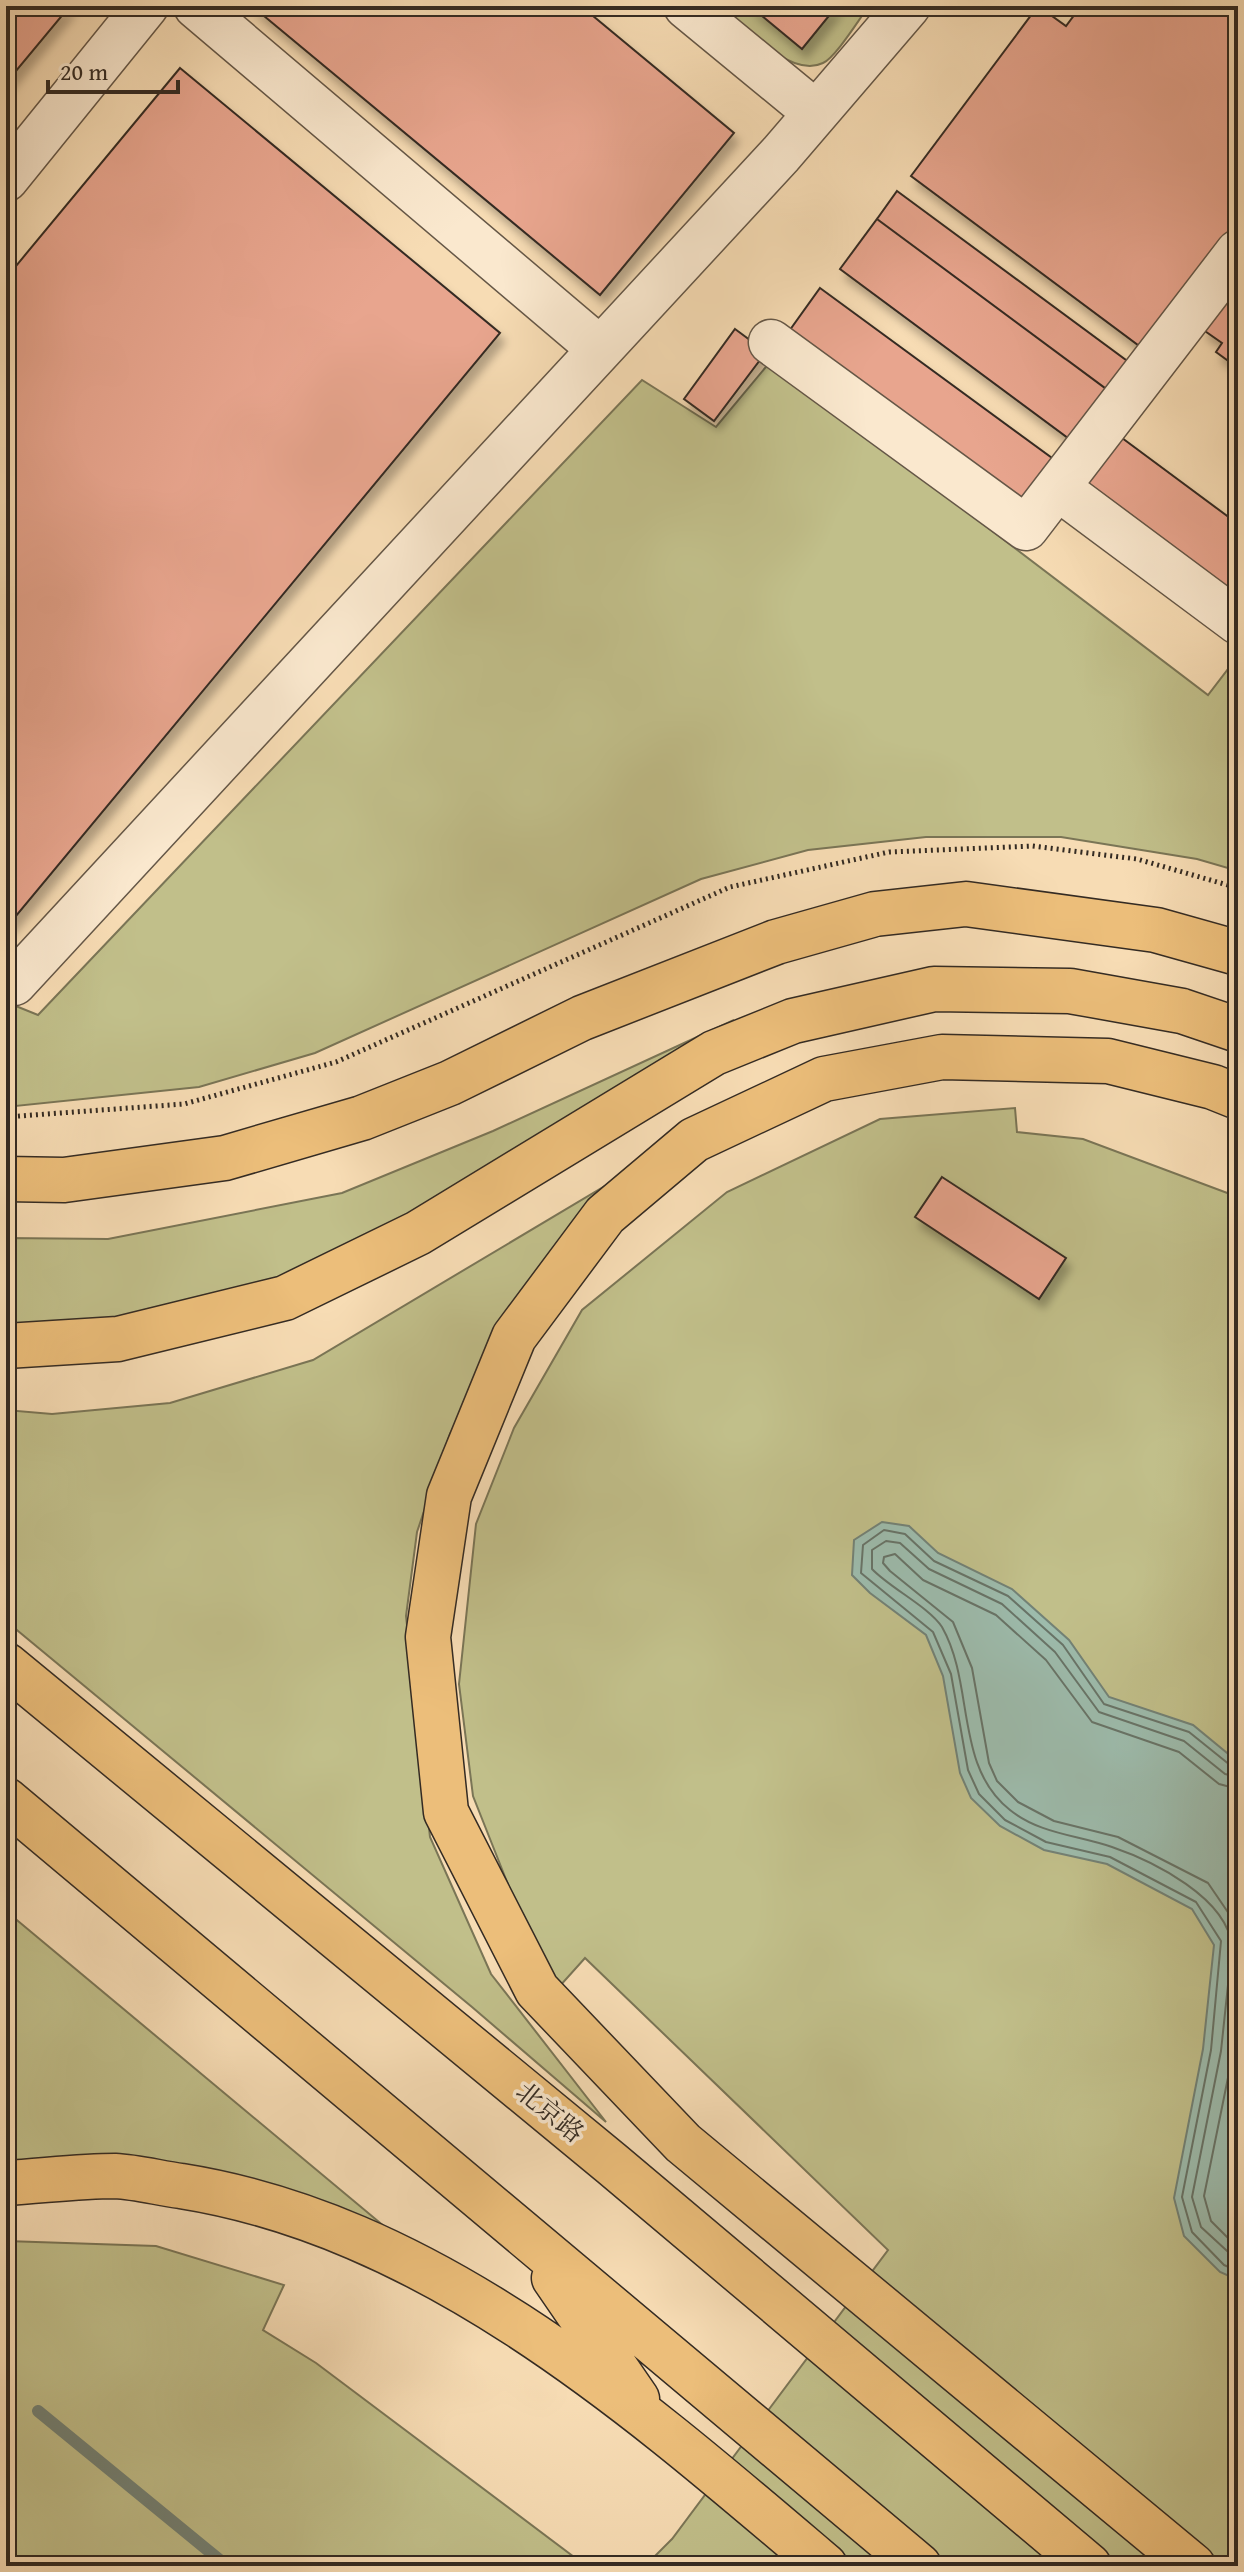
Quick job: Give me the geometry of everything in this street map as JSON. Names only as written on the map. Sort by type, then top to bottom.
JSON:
[{"type":"main road","points":[[6,1179],[64,1180],[225,1158],[362,1118],[450,1083],[610,1007],[776,942],[875,914],[966,904],[1156,930],[1238,953]]},
{"type":"main road","points":[[6,1346],[118,1339],[285,1298],[418,1233],[714,1053],[793,1021],[934,989],[1070,991],[1182,1011],[1238,1030]]},
{"type":"main road","points":[[1193,2566],[683,2143],[537,1990],[446,1812],[428,1637],[449,1496],[514,1337],[605,1215],[694,1140],[824,1079],[942,1057],[1108,1061],[1213,1087],[1238,1097]]},
{"type":"main road","name":"北京路","points":[[6,1665],[612,2164],[1089,2566]]},
{"type":"main road","points":[[6,1800],[919,2566]]},
{"type":"main road","points":[[612,2164],[807,2245]]},
{"type":"main road","points":[[6,2183],[116,2176],[225,2193],[348,2232],[499,2313],[700,2460],[825,2566]]},
{"type":"main road","points":[[521,2230],[654,2425]]},
{"type":"lane","points":[[6,179],[146,6]]},
{"type":"lane","points":[[196,6],[600,349]]},
{"type":"lane","points":[[686,6],[816,113]]},
{"type":"lane","points":[[6,976],[14,983],[816,113],[908,6]]},
{"type":"lane","points":[[771,342],[1026,528],[1238,252]]},
{"type":"lane","points":[[1058,488],[1238,622]]},
{"type":"shaded area","points":[[721,6],[869,6],[834,53],[823,63],[810,66],[796,64],[768,48]]},
{"type":"shaded area","points":[[770,362],[1208,695],[1238,656],[1238,871],[1197,859],[1061,837],[926,837],[808,850],[701,879],[315,1053],[199,1087],[6,1107],[6,1002],[38,1015],[642,380],[716,427]]},
{"type":"shaded area","points":[[734,1020],[538,1150],[277,1292],[6,1335],[6,1238],[108,1239],[342,1193],[493,1131]]},
{"type":"shaded area","points":[[1015,1108],[1017,1132],[1083,1139],[1238,1197],[1238,2566],[645,2566],[672,2539],[888,2250],[585,1958],[559,1987],[517,1907],[473,1796],[459,1684],[476,1524],[514,1428],[582,1310],[727,1192],[880,1119]]},
{"type":"shaded area","points":[[672,1146],[509,1323],[450,1434],[417,1532],[406,1616],[430,1837],[491,1974],[606,2122],[6,1621],[6,1410],[52,1414],[170,1403],[313,1360]]},
{"type":"shaded area","points":[[6,1911],[415,2252],[6,2168]]},
{"type":"shaded area","points":[[6,2241],[156,2246],[284,2285],[263,2330],[316,2363],[586,2566],[6,2566]]},
{"type":"water","points":[[882,1522],[909,1526],[938,1553],[1012,1589],[1069,1640],[1109,1697],[1193,1725],[1238,1762],[1238,2280],[1220,2272],[1184,2236],[1174,2198],[1203,2049],[1214,1945],[1192,1909],[1107,1864],[1044,1850],[1000,1826],[971,1798],[960,1773],[943,1676],[926,1635],[870,1593],[852,1575],[854,1540]]},
{"type":"building","points":[[6,6],[70,6],[6,83]]},
{"type":"building","points":[[252,6],[581,6],[734,133],[600,295]]},
{"type":"building","points":[[750,6],[837,6],[802,49]]},
{"type":"building","points":[[1038,6],[1066,26],[1081,6],[1238,6],[1238,228],[1146,351],[911,176]]},
{"type":"building","points":[[180,68],[500,333],[6,928],[6,278]]},
{"type":"building","points":[[897,191],[1130,363],[1109,391],[877,219]]},
{"type":"building","points":[[877,219],[1109,391],[1072,441],[840,269]]},
{"type":"building","points":[[1238,279],[1238,368],[1216,352],[1222,343],[1202,329]]},
{"type":"building","points":[[820,288],[1052,458],[1018,504],[787,334]]},
{"type":"building","points":[[735,329],[766,352],[714,421],[684,399]]},
{"type":"building","points":[[1118,435],[1238,524],[1238,595],[1084,480]]},
{"type":"building","points":[[942,1177],[1066,1258],[1039,1299],[915,1217]]},
{"type":"waterway","points":[[38,2411],[227,2566]]}]
